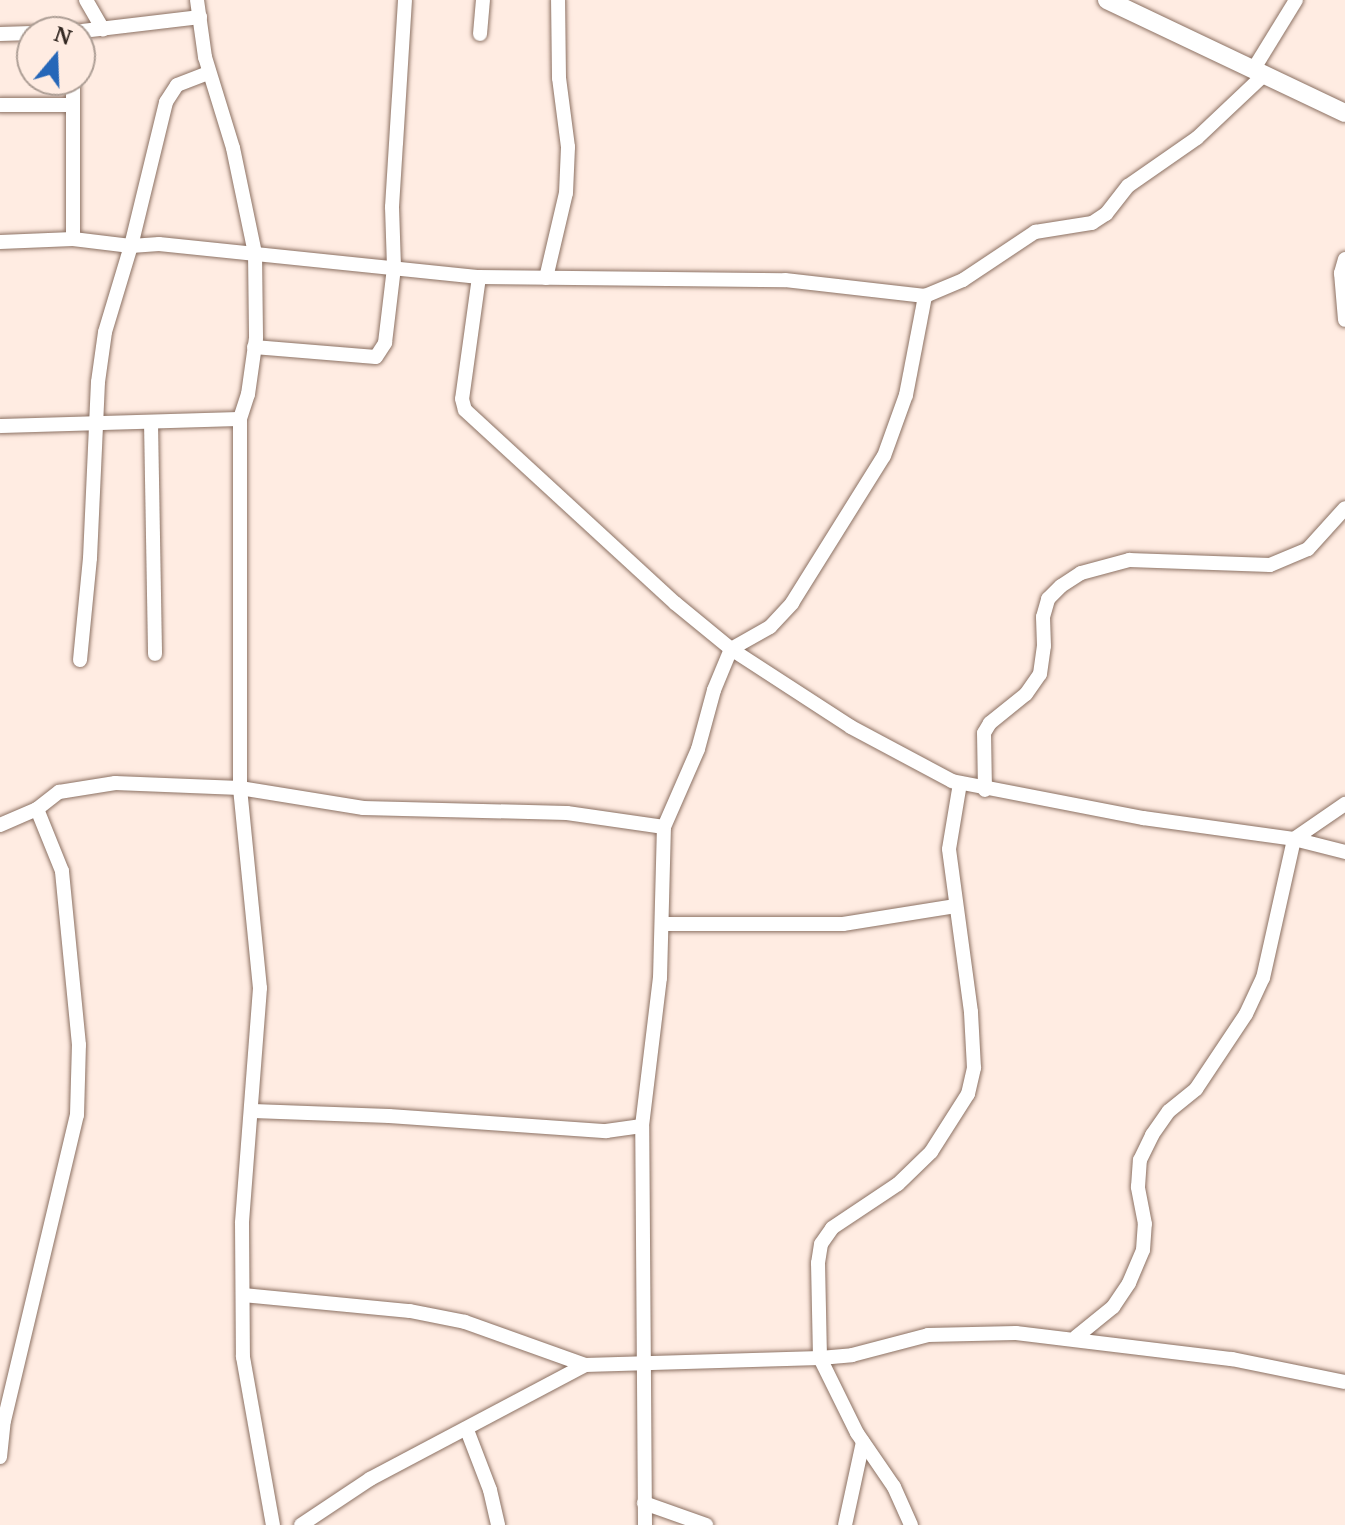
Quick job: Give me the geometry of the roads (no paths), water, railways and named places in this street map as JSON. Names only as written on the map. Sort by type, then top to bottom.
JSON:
[{"type":"street","points":[[86,0],[103,29]]},
{"type":"street","points":[[197,0],[209,73],[233,148],[255,253],[254,347],[248,394],[240,419],[240,788],[260,988],[253,1111],[242,1223],[243,1357],[273,1525]]},
{"type":"street","points":[[254,347],[376,357],[385,343],[394,267],[392,207],[405,0]]},
{"type":"street","points":[[480,34],[483,0]]},
{"type":"street","points":[[546,278],[558,239],[568,162],[559,78],[558,0]]},
{"type":"street","points":[[0,242],[73,239],[131,246],[159,244],[479,277],[785,280],[925,296],[963,280],[1035,232],[1092,223],[1106,214],[1128,186],[1197,138],[1259,72],[1296,0]]},
{"type":"street","points":[[1116,2],[1345,113]]},
{"type":"street","points":[[96,30],[200,17]]},
{"type":"street","points":[[80,660],[98,423],[98,382],[105,332],[131,246],[166,102],[177,85],[209,73]]},
{"type":"street","points":[[72,96],[73,239]]},
{"type":"street","points":[[0,105],[72,105]]},
{"type":"street","points":[[1345,259],[1341,273],[1345,320]]},
{"type":"street","points":[[479,277],[462,399],[465,410],[675,603],[731,649],[851,727],[960,783],[985,790],[1294,839],[1345,852]]},
{"type":"street","points":[[645,1525],[642,1126],[660,978],[664,827],[698,749],[714,690],[731,649],[770,627],[792,603],[884,456],[906,395],[925,296]]},
{"type":"street","points":[[0,426],[240,419]]},
{"type":"street","points":[[151,422],[155,654]]},
{"type":"street","points":[[985,790],[984,733],[990,723],[1026,694],[1040,674],[1044,646],[1043,617],[1048,599],[1061,586],[1081,573],[1129,560],[1270,565],[1308,549],[1345,508]]},
{"type":"street","points":[[0,825],[37,809],[59,792],[115,783],[240,788],[363,808],[567,813],[664,827]]},
{"type":"street","points":[[911,1525],[894,1487],[863,1442],[820,1358],[816,1311],[821,1244],[832,1228],[898,1184],[931,1152],[968,1094],[974,1068],[971,1012],[949,849],[960,783]]},
{"type":"street","points":[[1076,1337],[1113,1307],[1129,1283],[1143,1250],[1145,1224],[1138,1187],[1140,1160],[1152,1135],[1169,1111],[1196,1089],[1246,1014],[1263,978],[1294,839],[1345,804]]},
{"type":"street","points":[[0,1457],[4,1421],[77,1115],[79,1045],[62,871],[37,809]]},
{"type":"street","points":[[662,924],[843,924],[956,906]]},
{"type":"street","points":[[253,1111],[389,1116],[606,1131],[642,1126]]},
{"type":"street","points":[[243,1295],[424,1314],[465,1322],[585,1365],[820,1358],[852,1355],[928,1335],[1016,1333],[1076,1337],[1232,1359],[1345,1382]]},
{"type":"street","points":[[301,1525],[370,1479],[585,1365]]},
{"type":"street","points":[[467,1430],[490,1490],[498,1525]]},
{"type":"street","points":[[845,1525],[863,1442]]},
{"type":"street","points":[[644,1503],[706,1525]]}]
